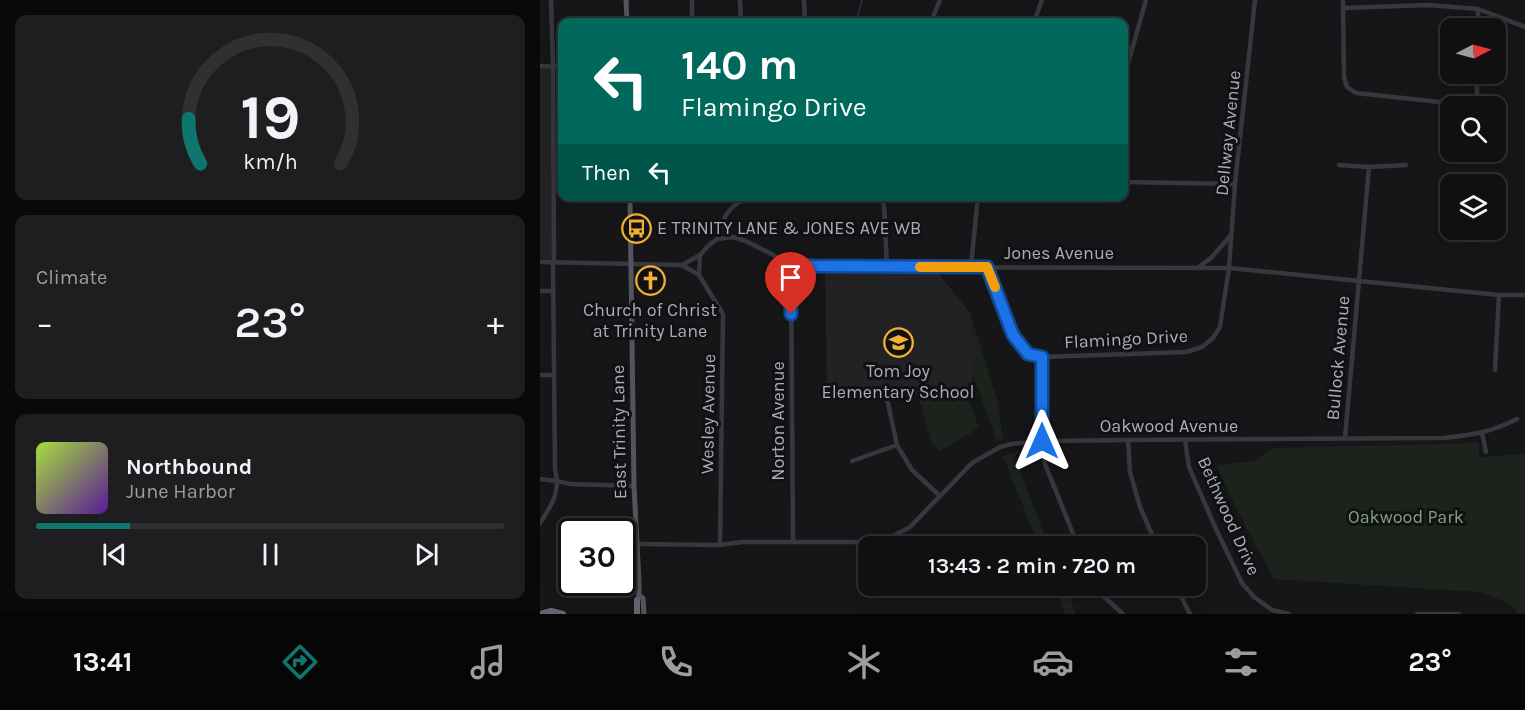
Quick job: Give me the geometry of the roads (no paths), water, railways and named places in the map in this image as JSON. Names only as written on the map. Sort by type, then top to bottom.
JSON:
[{"type":"highway","points":[[637,614],[638,598]]},
{"type":"highway","points":[[540,614],[551,611],[563,614]]},
{"type":"main road","points":[[626,0],[627,18]]},
{"type":"main road","name":"East Trinity Lane","points":[[630,201],[634,486],[638,544],[638,598],[643,598],[644,614]]},
{"type":"street","points":[[540,523],[554,502],[557,492],[551,0]]},
{"type":"street","points":[[692,0],[693,18]]},
{"type":"street","points":[[740,0],[741,18]]},
{"type":"street","points":[[804,0],[805,18]]},
{"type":"street","points":[[933,18],[940,0]]},
{"type":"street","points":[[1035,18],[1042,0]]},
{"type":"street","points":[[1128,64],[1146,0]]},
{"type":"street","name":"Dellway Avenue","points":[[1229,268],[1235,184],[1255,0]]},
{"type":"street","points":[[1343,0],[1344,78],[1347,87],[1356,93],[1477,106],[1478,84]]},
{"type":"street","points":[[1344,8],[1427,3],[1478,9],[1525,27]]},
{"type":"street","points":[[1478,9],[1478,18]]},
{"type":"street","points":[[540,66],[558,67]]},
{"type":"street","points":[[1339,165],[1369,167],[1406,165]]},
{"type":"street","name":"Bullock Avenue","points":[[1345,438],[1369,167]]},
{"type":"street","points":[[1128,182],[1235,184]]},
{"type":"street","points":[[540,262],[682,265],[700,255],[717,239],[726,214],[741,201]]},
{"type":"street","points":[[882,201],[887,267]]},
{"type":"street","points":[[971,266],[978,201]]},
{"type":"street","points":[[1198,267],[1211,258],[1231,235]]},
{"type":"street","name":"Jones Avenue","points":[[717,239],[733,237],[746,240],[790,264],[815,266],[1229,268],[1499,295],[1525,295]]},
{"type":"street","points":[[682,265],[699,274],[700,255]]},
{"type":"street","name":"Norton Avenue","points":[[790,264],[793,542]]},
{"type":"street","name":"Flamingo Drive","points":[[987,267],[1013,335],[1028,354],[1042,357],[1186,352],[1202,347],[1220,327],[1229,268]]},
{"type":"street","name":"Wesley Avenue","points":[[699,274],[723,314],[720,545]]},
{"type":"street","points":[[540,291],[553,291]]},
{"type":"street","points":[[1495,370],[1499,295]]},
{"type":"street","points":[[1042,357],[1042,441],[1045,465],[1073,536]]},
{"type":"street","points":[[540,375],[554,375]]},
{"type":"street","points":[[887,399],[897,445],[912,470],[940,496]]},
{"type":"street","name":"Oakwood Avenue","points":[[638,544],[860,542],[893,536],[915,523],[972,463],[1000,447],[1011,444],[1042,441],[1444,438],[1482,433],[1502,427],[1517,419]]},
{"type":"street","points":[[1482,433],[1486,452]]},
{"type":"street","points":[[1128,440],[1132,481],[1153,536]]},
{"type":"street","name":"Bethwood Drive","points":[[1185,440],[1189,466],[1242,583],[1254,597],[1272,610],[1290,614]]},
{"type":"street","points":[[852,461],[897,445]]},
{"type":"street","points":[[540,479],[570,484],[634,486]]},
{"type":"street","points":[[1103,596],[1123,614]]},
{"type":"street","points":[[1181,596],[1190,614]]},
{"type":"street","points":[[1417,614],[1459,614]]},
{"type":"waterway","points":[[857,18],[862,0]]},
{"type":"place","name":"E TRINITY LANE & JONES AVE WB","points":[[636,228]]},
{"type":"place","name":"Church of Christ at Trinity Lane","points":[[650,281]]},
{"type":"place","name":"Tom Joy Elementary School","points":[[898,342]]},
{"type":"park label","name":"Oakwood Park","points":[[1406,517]]}]
